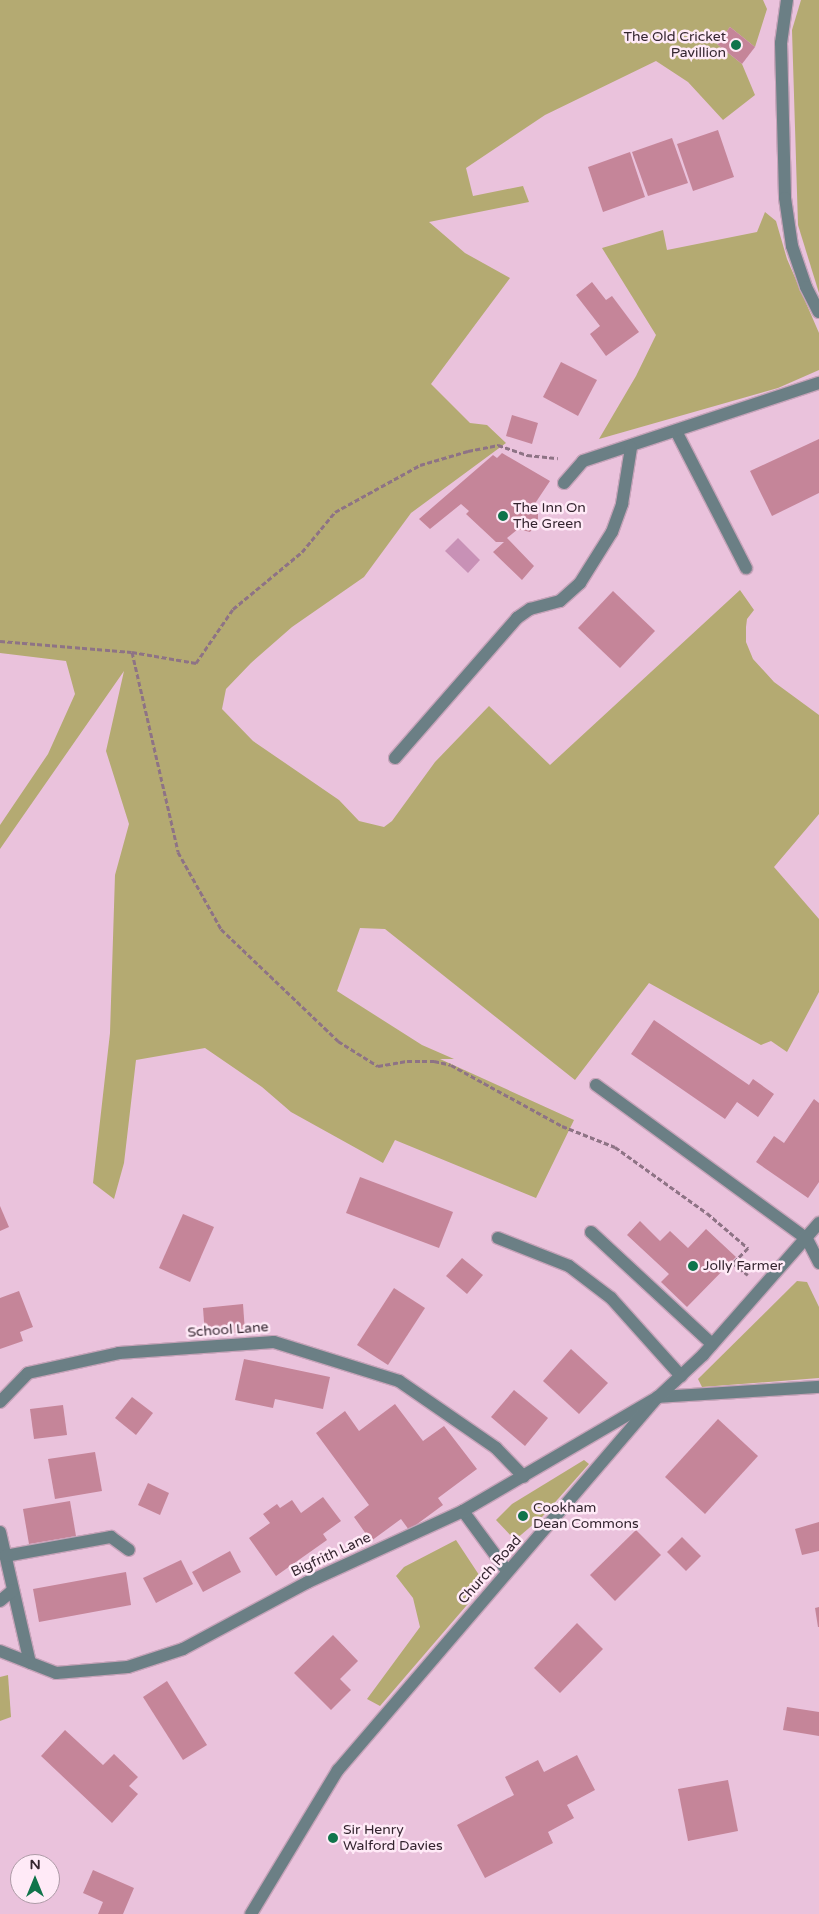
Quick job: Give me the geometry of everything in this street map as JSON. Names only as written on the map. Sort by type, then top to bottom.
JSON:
[{"type":"street","points":[[787,0],[780,43],[786,198],[792,246],[806,287],[819,312]]},
{"type":"street","points":[[564,483],[583,462],[631,448],[819,383]]},
{"type":"street","points":[[676,432],[746,568]]},
{"type":"street","points":[[395,758],[517,618],[530,609],[560,601],[580,583],[612,532],[622,504],[631,448]]},
{"type":"street","points":[[596,1085],[807,1239],[819,1263]]},
{"type":"street","name":"Church Road","points":[[251,1914],[338,1770],[507,1571],[531,1548],[658,1397],[712,1344],[807,1239],[819,1223]]},
{"type":"street","points":[[591,1232],[712,1344]]},
{"type":"street","points":[[498,1238],[569,1266],[611,1298],[681,1376]]},
{"type":"street","name":"School Lane","points":[[0,1402],[28,1373],[119,1353],[274,1342],[399,1381],[496,1448],[524,1477]]},
{"type":"street","points":[[658,1397],[819,1387]]},
{"type":"street","name":"Bigfrith Lane","points":[[0,1651],[56,1673],[128,1667],[183,1649],[308,1582],[463,1511],[658,1397]]},
{"type":"street","points":[[463,1511],[507,1571]]},
{"type":"street","points":[[0,1532],[30,1663]]},
{"type":"street","points":[[5,1556],[111,1538],[129,1550]]},
{"type":"street","points":[[0,1601],[13,1590]]},
{"type":"path","points":[[0,641],[132,652],[196,663],[233,609],[302,552],[336,512],[420,465],[498,445],[528,455],[583,462]]},
{"type":"path","points":[[132,652],[178,852],[222,929],[338,1040],[378,1066],[407,1061],[434,1061],[451,1065],[562,1126],[615,1147],[707,1213],[748,1248],[733,1263],[763,1288]]},
{"type":"shaded area","points":[[0,0],[763,0],[767,9],[755,47],[730,27],[717,44],[742,64],[755,95],[723,120],[688,82],[656,61],[545,115],[466,168],[473,196],[523,186],[529,202],[429,222],[465,253],[510,278],[431,384],[470,423],[487,425],[506,443],[411,513],[364,577],[292,627],[251,663],[226,689],[222,709],[253,741],[339,800],[359,821],[384,827],[392,821],[435,762],[489,706],[550,765],[740,590],[754,610],[747,619],[746,627],[746,642],[753,659],[774,682],[819,715],[819,814],[774,867],[819,919],[819,992],[787,1052],[771,1041],[761,1045],[649,983],[575,1080],[385,929],[360,928],[337,991],[422,1045],[454,1059],[440,1059],[574,1120],[536,1198],[395,1140],[383,1163],[291,1112],[262,1087],[205,1048],[136,1060],[124,1163],[114,1199],[93,1183],[110,1033],[115,875],[129,824],[106,751],[124,671],[0,849],[0,825],[48,754],[75,694],[66,661],[0,653]]},
{"type":"shaded area","points":[[801,0],[819,0],[819,293],[798,225],[792,30]]},
{"type":"shaded area","points":[[765,212],[776,221],[787,259],[819,333],[819,370],[778,388],[599,439],[636,376],[656,335],[602,248],[663,230],[667,250],[757,232]]},
{"type":"shaded area","points":[[458,538],[480,560],[468,573],[445,551]]},
{"type":"shaded area","points":[[797,1281],[807,1282],[819,1307],[819,1378],[702,1387],[698,1379]]},
{"type":"shaded area","points":[[584,1460],[589,1464],[542,1517],[515,1540],[496,1520],[512,1504]]},
{"type":"shaded area","points":[[456,1540],[485,1584],[380,1706],[367,1699],[420,1627],[413,1598],[396,1576],[404,1567]]},
{"type":"shaded area","points":[[8,1675],[11,1717],[0,1721],[0,1677]]},
{"type":"building","name":"The Old Cricket Pavillion","points":[[730,27],[755,47],[742,64],[717,44]]},
{"type":"building","points":[[718,130],[734,177],[693,191],[677,144]]},
{"type":"building","points":[[672,138],[688,183],[648,196],[632,152]]},
{"type":"building","points":[[630,152],[645,197],[603,212],[588,167]]},
{"type":"building","points":[[592,282],[606,300],[612,296],[639,332],[606,356],[590,334],[600,326],[576,295]]},
{"type":"building","points":[[561,362],[597,380],[578,416],[543,397]]},
{"type":"building","points":[[512,415],[538,423],[532,444],[506,436]]},
{"type":"building","points":[[819,439],[819,493],[772,516],[750,471]]},
{"type":"building","name":"The Inn On The Green","points":[[502,453],[550,481],[532,508],[538,512],[538,521],[530,532],[518,529],[507,538],[534,566],[522,580],[493,552],[504,542],[496,542],[466,514],[469,511],[461,504],[430,529],[419,519],[493,455],[497,458]]},
{"type":"building","points":[[613,591],[655,631],[620,668],[578,628]]},
{"type":"building","points":[[654,1020],[749,1085],[753,1079],[774,1094],[758,1117],[737,1102],[725,1119],[631,1054]]},
{"type":"building","points":[[814,1099],[819,1103],[819,1182],[808,1198],[756,1162],[774,1136],[784,1143]]},
{"type":"building","points":[[360,1177],[453,1212],[439,1248],[346,1213]]},
{"type":"building","points":[[0,1206],[9,1227],[0,1231]]},
{"type":"building","points":[[183,1214],[214,1227],[190,1282],[159,1268]]},
{"type":"building","name":"Jolly Farmer","points":[[640,1221],[660,1241],[670,1231],[688,1248],[706,1229],[736,1257],[687,1307],[661,1282],[669,1274],[627,1235]]},
{"type":"building","points":[[462,1258],[483,1275],[467,1294],[446,1276]]},
{"type":"building","points":[[394,1288],[425,1308],[388,1365],[357,1345]]},
{"type":"building","points":[[19,1291],[33,1327],[20,1332],[23,1341],[0,1349],[0,1298]]},
{"type":"building","points":[[243,1304],[245,1332],[205,1335],[203,1308]]},
{"type":"building","points":[[571,1349],[608,1383],[579,1414],[543,1381]]},
{"type":"building","points":[[244,1359],[330,1377],[323,1409],[275,1399],[273,1408],[235,1400]]},
{"type":"building","points":[[514,1390],[548,1418],[525,1446],[491,1417]]},
{"type":"building","points":[[132,1397],[153,1413],[136,1435],[115,1418]]},
{"type":"building","points":[[395,1404],[423,1441],[444,1426],[477,1469],[438,1498],[443,1505],[409,1530],[401,1519],[371,1541],[354,1517],[369,1505],[316,1433],[345,1411],[359,1431]]},
{"type":"building","points":[[63,1405],[67,1435],[34,1439],[30,1409]]},
{"type":"building","points":[[718,1419],[758,1456],[705,1514],[665,1477]]},
{"type":"building","points":[[95,1452],[102,1491],[55,1499],[48,1459]]},
{"type":"building","points":[[148,1483],[169,1493],[160,1515],[138,1505]]},
{"type":"building","points":[[323,1497],[341,1521],[323,1534],[327,1540],[276,1576],[249,1538],[270,1523],[263,1514],[277,1504],[280,1508],[292,1500],[301,1513]]},
{"type":"building","points":[[70,1501],[76,1536],[29,1544],[23,1509]]},
{"type":"building","points":[[819,1522],[819,1551],[802,1555],[795,1529]]},
{"type":"building","points":[[636,1530],[661,1555],[615,1601],[590,1575]]},
{"type":"building","points":[[682,1537],[701,1556],[686,1571],[667,1552]]},
{"type":"building","points":[[230,1551],[241,1572],[203,1592],[192,1572]]},
{"type":"building","points":[[181,1560],[193,1584],[156,1603],[143,1578]]},
{"type":"building","points":[[126,1572],[131,1605],[39,1622],[33,1589]]},
{"type":"building","points":[[819,1607],[819,1627],[818,1627],[815,1608]]},
{"type":"building","points":[[577,1623],[603,1649],[560,1693],[534,1668]]},
{"type":"building","points":[[333,1635],[358,1661],[340,1679],[351,1690],[331,1710],[294,1673]]},
{"type":"building","points":[[167,1681],[207,1745],[183,1760],[143,1697]]},
{"type":"building","points":[[787,1707],[819,1712],[819,1736],[783,1730]]},
{"type":"building","points":[[65,1730],[103,1765],[114,1754],[138,1777],[129,1786],[138,1794],[112,1823],[41,1756]]},
{"type":"building","points":[[577,1755],[595,1790],[567,1805],[574,1818],[548,1832],[553,1843],[485,1878],[457,1825],[514,1795],[505,1777],[538,1760],[544,1772]]},
{"type":"building","points":[[728,1780],[738,1831],[688,1841],[678,1789]]},
{"type":"building","points":[[93,1870],[134,1888],[123,1914],[98,1914],[103,1902],[83,1893]]},
{"type":"place","name":"The Old Cricket Pavillion","points":[[736,45]]},
{"type":"place","name":"The Inn On The Green","points":[[503,516]]},
{"type":"place","name":"Jolly Farmer","points":[[693,1266]]},
{"type":"place","name":"Cookham Dean Commons","points":[[523,1516]]},
{"type":"place","name":"Sir Henry Walford Davies","points":[[333,1838]]}]
